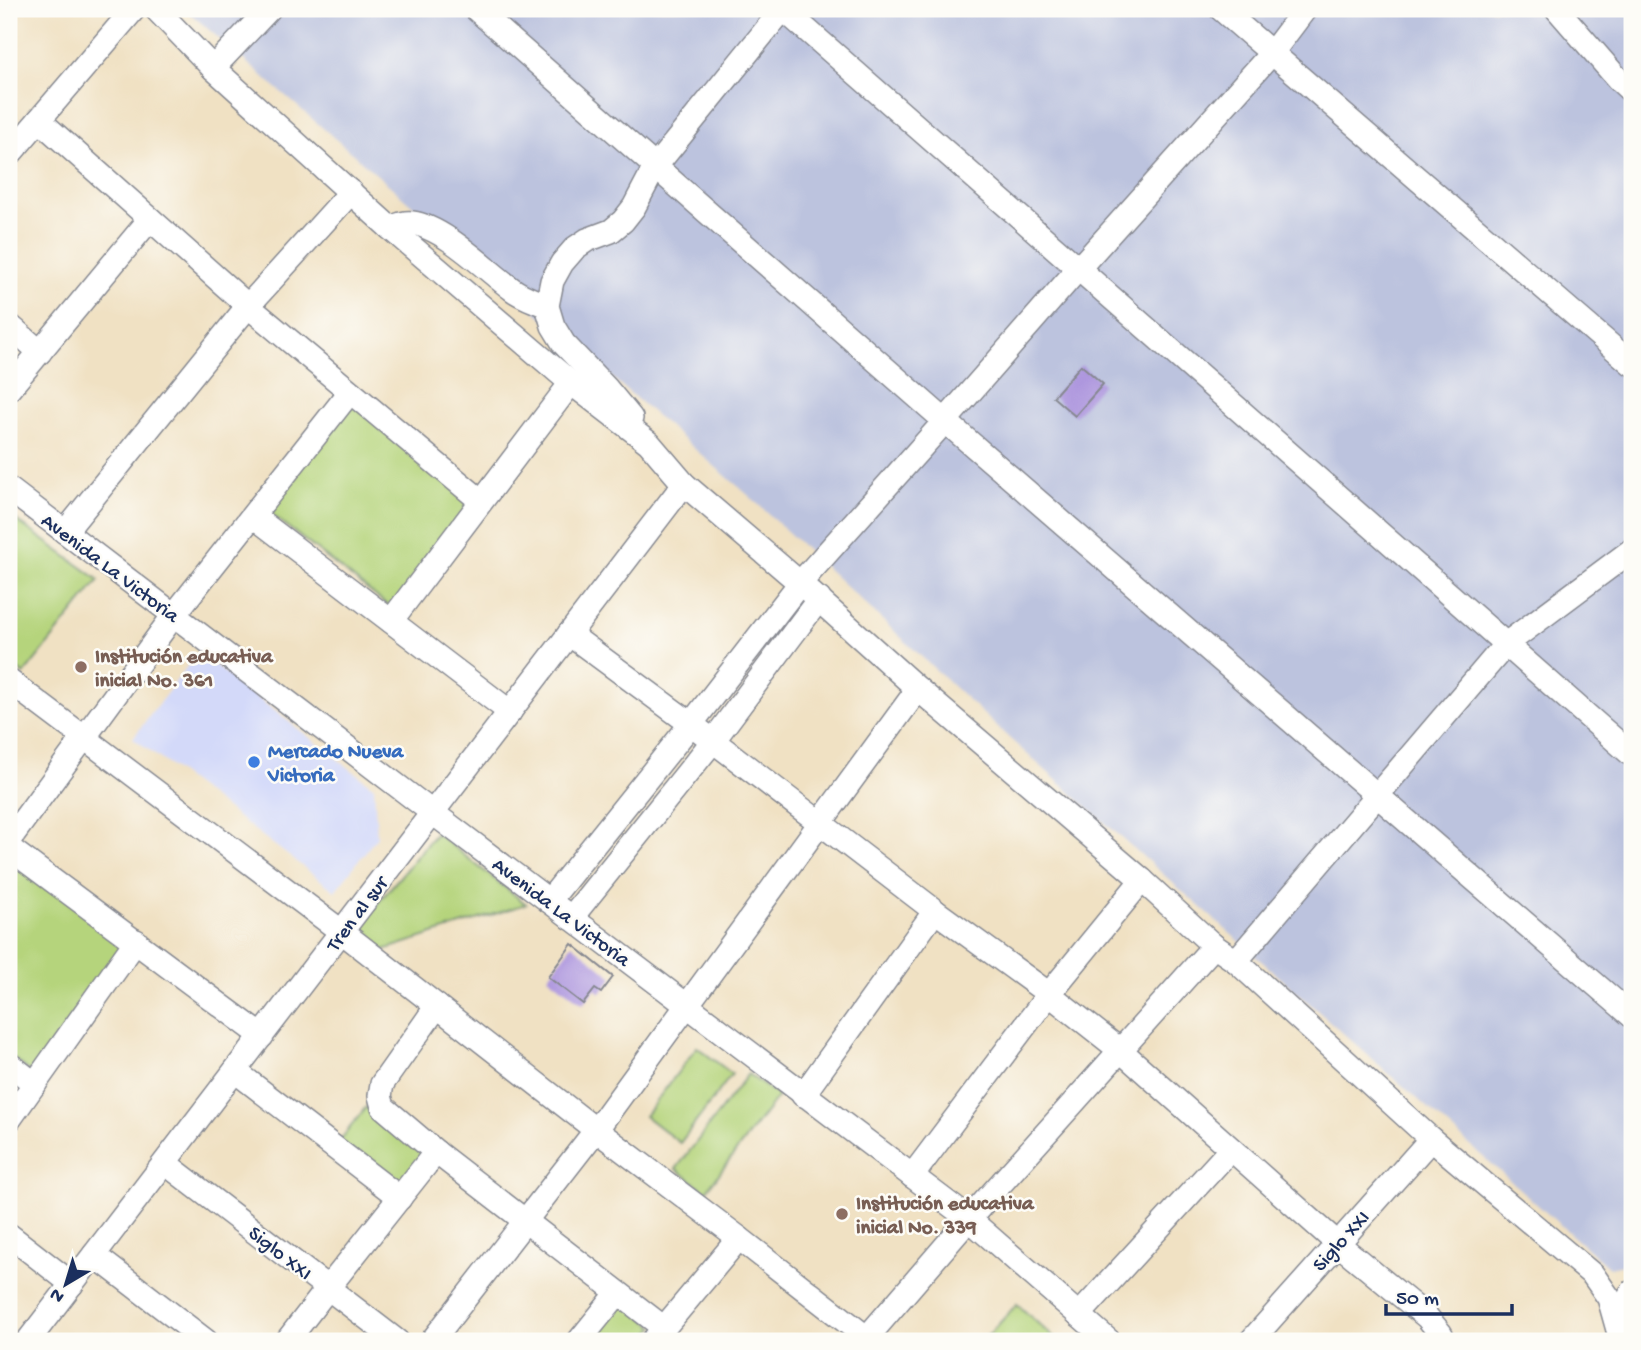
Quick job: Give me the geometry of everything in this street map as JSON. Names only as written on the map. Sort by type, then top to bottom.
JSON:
[{"type":"street","points":[[9,155],[134,9]]},
{"type":"street","points":[[156,9],[213,68],[390,228],[570,383],[649,443]]},
{"type":"street","points":[[213,68],[269,9]]},
{"type":"street","points":[[476,9],[945,421],[1632,1016]]},
{"type":"street","points":[[1618,1336],[1609,1298],[1593,1275],[1431,1139],[1236,961],[1214,946],[1142,880],[684,484],[624,408],[564,344],[553,326],[547,306],[552,281],[575,248],[587,240],[611,231],[623,221],[634,207],[655,167],[783,9],[1632,755]]},
{"type":"street","points":[[1220,9],[1632,364]]},
{"type":"street","points":[[548,901],[691,724],[800,583],[1271,54],[1305,9]]},
{"type":"street","points":[[1557,9],[1632,92]]},
{"type":"street","points":[[39,120],[248,306],[481,501]]},
{"type":"street","points":[[65,532],[248,306],[351,192]]},
{"type":"street","points":[[9,389],[150,219]]},
{"type":"street","points":[[390,228],[401,223],[413,223],[433,230],[449,239],[515,292],[547,306]]},
{"type":"street","points":[[9,325],[40,352]]},
{"type":"street","points":[[391,621],[570,383]]},
{"type":"street","points":[[9,840],[174,615],[350,392]]},
{"type":"street","name":"Tren al sur","points":[[28,1341],[684,484]]},
{"type":"street","name":"Avenida La Victoria","points":[[9,489],[969,1219],[1109,1341]]},
{"type":"street","points":[[253,516],[510,712]]},
{"type":"street","points":[[1236,961],[1506,645],[1632,550]]},
{"type":"street","points":[[571,918],[713,741],[819,599]]},
{"type":"street","points":[[569,634],[1120,1050],[1337,1243],[1427,1317],[1441,1334],[1441,1341]]},
{"type":"street","points":[[9,681],[342,932],[867,1340],[969,1219],[1214,946]]},
{"type":"street","points":[[432,1341],[596,1130],[918,689]]},
{"type":"street","points":[[9,848],[262,1036]]},
{"type":"street","points":[[912,1176],[1049,994],[1142,880]]},
{"type":"street","points":[[803,1095],[935,911]]},
{"type":"street","points":[[9,1119],[136,942]]},
{"type":"street","points":[[438,1006],[382,1084],[380,1096],[383,1107],[436,1152],[618,1293],[658,1335],[739,1238]]},
{"type":"street","points":[[9,1064],[35,1084]]},
{"type":"street","points":[[235,1071],[400,1198]]},
{"type":"street","name":"Siglo XXI","points":[[1251,1341],[1431,1139]]},
{"type":"street","points":[[1079,1315],[1231,1149]]},
{"type":"street","points":[[287,1341],[436,1152]]},
{"type":"street","name":"Siglo XXI","points":[[165,1163],[397,1341]]},
{"type":"street","points":[[9,1235],[72,1284]]},
{"type":"street","points":[[94,1255],[197,1339]]},
{"type":"street","points":[[1593,1275],[1617,1284],[1632,1283]]},
{"type":"street","points":[[1618,1336],[1621,1312],[1632,1292]]},
{"type":"street","points":[[586,1339],[618,1293]]},
{"type":"shaded area","points":[[185,9],[1632,9],[1632,1263],[1609,1268],[1010,739],[748,495]]},
{"type":"shaded area","name":"Mercado Nueva Victoria","points":[[198,652],[374,787],[377,837],[335,891],[133,738]]},
{"type":"green space","points":[[352,400],[472,502],[391,608],[267,511]]},
{"type":"green space","points":[[9,515],[99,580],[24,674],[9,662]]},
{"type":"green space","points":[[436,833],[526,904],[381,951],[354,932]]},
{"type":"green space","points":[[9,856],[125,942],[32,1073],[9,1055]]},
{"type":"green space","points":[[697,1047],[732,1074],[680,1143],[645,1116]]},
{"type":"green space","points":[[748,1074],[778,1096],[706,1191],[676,1169]]},
{"type":"green space","points":[[366,1107],[427,1154],[400,1192],[338,1143]]},
{"type":"green space","points":[[618,1298],[655,1327],[644,1341],[601,1341],[591,1334]]},
{"type":"green space","points":[[1017,1304],[1056,1340],[983,1341]]},
{"type":"building","points":[[1081,365],[1103,384],[1075,416],[1053,397]]},
{"type":"building","points":[[572,944],[613,977],[601,993],[595,989],[583,1004],[548,977]]},
{"type":"place","name":"Institución educativa inicial No. 361","points":[[81,667]]},
{"type":"place","name":"Mercado Nueva Victoria","points":[[254,762]]},
{"type":"place","name":"Institución educativa inicial No. 339","points":[[842,1214]]}]
